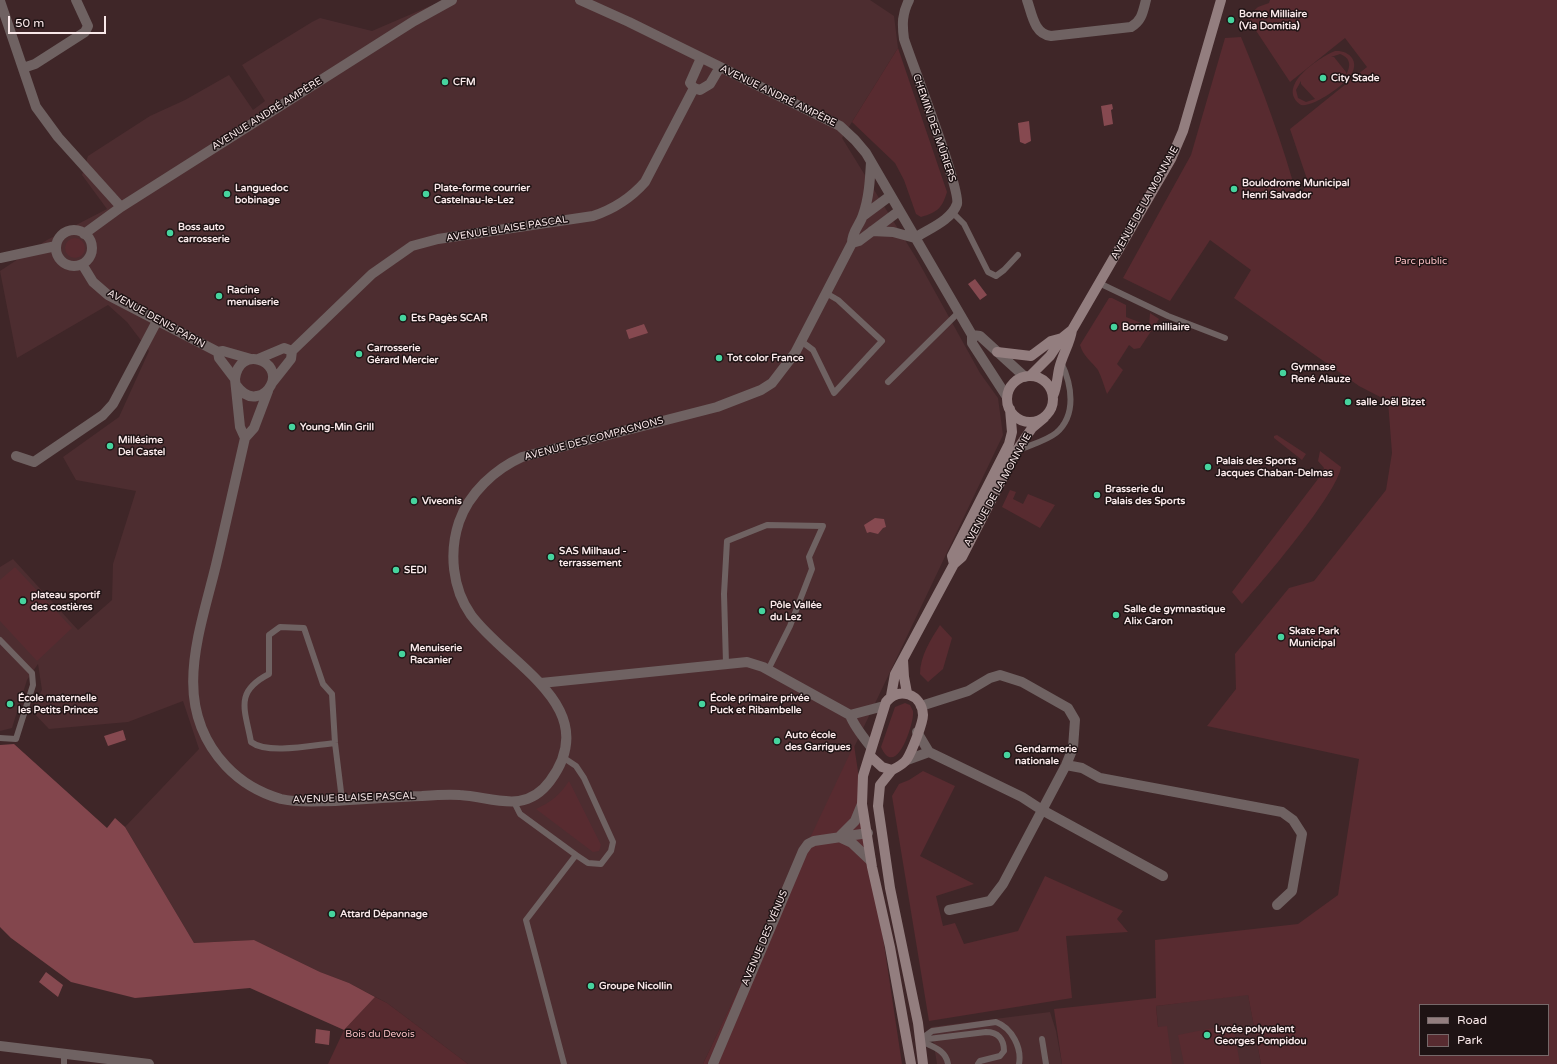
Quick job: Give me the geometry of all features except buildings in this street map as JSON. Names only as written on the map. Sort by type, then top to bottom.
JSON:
[{"type":"street","points":[[23,68],[35,64],[85,32],[88,26],[76,0]]},
{"type":"street","name":"AVENUE ANDRÉ AMPÈRE","points":[[84,234],[121,207],[434,4],[452,0]]},
{"type":"street","name":"AVENUE ANDRÉ AMPÈRE","points":[[580,0],[629,22],[840,126],[855,140],[871,162],[972,335],[972,343],[1007,398]]},
{"type":"street","name":"CHEMIN DES MÛRIERS","points":[[909,0],[903,11],[902,21],[904,39],[942,147],[958,198],[952,212]]},
{"type":"street","points":[[1027,0],[1039,31],[1045,35],[1051,36],[1132,27],[1137,24],[1141,17],[1146,0]]},
{"type":"street","name":"AVENUE DE LA MONNAIE","points":[[1028,376],[1050,356],[1062,338],[1072,330],[1176,148],[1221,0]]},
{"type":"street","points":[[0,1],[36,107],[48,125],[82,167],[121,207]]},
{"type":"street","name":"AVENUE BLAISE PASCAL","points":[[541,683],[557,704],[564,723],[567,736],[564,758],[550,782],[540,791],[528,798],[514,802],[501,802],[459,794],[307,802],[284,800],[268,795],[236,776],[208,743],[195,709],[192,687],[197,645],[245,438],[254,428],[270,387],[291,359],[292,351],[372,274],[412,246],[438,239],[593,216],[609,211],[623,203],[645,182],[694,88],[690,83],[701,58]]},
{"type":"street","points":[[694,88],[700,90],[710,84],[720,67]]},
{"type":"street","name":"AVENUE DES COMPAGNONS","points":[[541,683],[487,632],[471,614],[460,595],[453,564],[453,547],[460,518],[470,500],[492,476],[510,463],[522,457],[717,406],[761,390],[772,383],[784,370],[801,341],[852,243],[852,235],[863,216],[869,194],[871,162]]},
{"type":"street","name":"AVENUE DES COMPAGNONS","points":[[863,216],[890,196]]},
{"type":"street","points":[[852,243],[859,241],[899,211]]},
{"type":"street","points":[[872,231],[893,232],[915,238],[946,219],[952,212]]},
{"type":"street","points":[[75,230],[84,234],[89,238],[92,250],[87,260],[82,264],[71,266],[61,261],[58,256],[56,246],[60,236],[69,231],[75,230]]},
{"type":"street","points":[[0,258],[56,246]]},
{"type":"street","name":"AVENUE DENIS PAPIN","points":[[82,264],[93,282],[108,295],[218,352],[223,350],[254,359]]},
{"type":"street","points":[[16,456],[34,462],[103,415],[113,404],[157,321]]},
{"type":"street","name":"AVENUE DE LA MONNAIE","points":[[1054,396],[1059,383],[1061,362],[1070,342],[1072,330]]},
{"type":"street","name":"AVENUE ANDRÉ AMPÈRE","points":[[972,335],[980,336],[997,352],[1028,376]]},
{"type":"street","points":[[997,352],[1031,356],[1051,341],[1062,338]]},
{"type":"street","points":[[236,382],[239,366],[284,348],[292,351]]},
{"type":"street","points":[[218,352],[219,358],[236,382],[241,392],[247,396],[255,397],[270,387],[273,375],[265,362],[254,359]]},
{"type":"street","points":[[1028,376],[1037,377],[1048,384],[1054,396],[1050,412],[1044,418],[1032,422],[1025,422],[1013,415],[1007,398],[1013,384],[1028,376]]},
{"type":"street","name":"AVENUE BLAISE PASCAL","points":[[236,382],[240,427],[245,438]]},
{"type":"street","name":"AVENUE DE LA MONNAIE","points":[[954,564],[952,556],[1008,444],[1012,432],[1010,409]]},
{"type":"street","name":"AVENUE DE LA MONNAIE","points":[[891,696],[894,677],[902,660],[954,564],[962,557],[1017,450],[1032,428],[1044,418]]},
{"type":"street","points":[[902,660],[907,693]]},
{"type":"street","points":[[541,683],[747,662],[768,670],[850,715],[854,725],[860,731],[871,752],[882,768],[892,770]]},
{"type":"street","points":[[921,706],[968,691],[990,678],[1000,675],[1022,682],[1068,708],[1075,720],[1073,748],[1066,764],[1003,884],[990,901],[949,910]]},
{"type":"street","points":[[907,760],[923,716],[921,706],[913,696],[907,693],[899,693],[891,696],[884,706],[863,776],[862,804],[868,833],[871,861],[890,947],[911,1064]]},
{"type":"street","points":[[850,715],[884,706]]},
{"type":"street","points":[[918,732],[929,752],[1022,797],[1042,810],[1163,876]]},
{"type":"street","points":[[923,1064],[920,1040],[881,831],[878,806],[880,785],[892,770],[907,760],[929,752]]},
{"type":"street","points":[[1066,764],[1082,768],[1100,778],[1282,812],[1293,820],[1302,834],[1292,891],[1277,905]]},
{"type":"street","points":[[862,804],[855,821],[839,837],[852,843],[871,861]]},
{"type":"street","points":[[868,833],[881,831]]},
{"type":"street","name":"AVENUE DES VÉNUS","points":[[712,1064],[803,851],[808,844],[814,841],[868,833]]},
{"type":"street","points":[[908,1041],[920,1040]]},
{"type":"street","points":[[0,1046],[149,1064]]},
{"type":"lane","points":[[952,212],[964,224],[988,272],[996,276],[1018,255]]},
{"type":"lane","points":[[1100,283],[1168,316],[1225,338]]},
{"type":"lane","points":[[801,341],[813,350],[834,394],[882,341],[838,300],[826,293]]},
{"type":"lane","points":[[888,382],[958,312]]},
{"type":"lane","points":[[1017,450],[1055,434],[1064,424],[1070,408],[1070,384],[1061,362]]},
{"type":"lane","points":[[726,663],[724,594],[728,541],[768,525],[823,526],[809,557],[812,570],[790,626],[768,670]]},
{"type":"lane","points":[[335,744],[282,748],[257,746],[251,742],[244,702],[247,690],[259,679],[269,674],[269,634],[280,627],[304,628],[323,684],[332,694],[335,744],[342,800]]},
{"type":"lane","points":[[0,640],[34,676],[33,685],[16,739],[0,738]]},
{"type":"lane","points":[[514,802],[520,814],[588,864],[600,864],[611,852],[613,842],[584,778],[576,766],[564,758]]},
{"type":"lane","points":[[564,1064],[526,920],[576,855]]},
{"type":"lane","points":[[920,1040],[932,1031],[996,1022],[1003,1024],[1014,1038],[1018,1050],[1019,1064]]},
{"type":"lane","points":[[920,1040],[986,1032],[998,1034],[1004,1044],[1004,1051],[1000,1056],[980,1061],[978,1064]]},
{"type":"lane","points":[[920,1040],[944,1054],[947,1057],[948,1064]]},
{"type":"lane","points":[[1042,1040],[1046,1064]]},
{"type":"lane","points":[[64,1053],[64,1064]]},
{"type":"shaded area","points":[[444,0],[870,0],[894,16],[898,48],[842,138],[918,261],[980,373],[998,398],[1003,435],[703,1064],[468,1064],[387,1003],[349,983],[320,972],[254,940],[194,943],[125,827],[199,749],[183,701],[128,722],[49,729],[31,710],[42,690],[38,664],[27,680],[12,728],[0,731],[0,567],[13,559],[78,630],[112,600],[113,564],[136,491],[76,480],[63,457],[119,417],[149,351],[127,322],[108,305],[17,358],[0,271],[47,240],[107,209],[82,175],[88,156],[150,116],[185,100],[229,75],[253,110],[265,101],[242,65],[312,22],[320,18],[372,31]]},
{"type":"shaded area","points":[[1112,104],[1113,109],[1111,110],[1113,124],[1104,126],[1101,106]]},
{"type":"shaded area","points":[[1029,121],[1031,141],[1025,144],[1020,142],[1018,123]]},
{"type":"shaded area","points":[[975,279],[987,295],[980,300],[968,284]]},
{"type":"shaded area","points":[[644,324],[648,333],[629,339],[626,330]]},
{"type":"shaded area","points":[[875,518],[884,519],[886,527],[883,528],[878,534],[870,532],[867,533],[864,525]]},
{"type":"shaded area","points":[[123,730],[126,740],[108,746],[104,736]]},
{"type":"shaded area","points":[[14,744],[107,828],[115,818],[125,827],[194,943],[254,940],[320,972],[349,983],[375,997],[344,1030],[250,988],[135,998],[71,982],[11,938],[0,927],[0,745]]},
{"type":"shaded area","points":[[46,972],[63,985],[58,997],[39,982]]},
{"type":"shaded area","name":"Lycée polyvalent Georges Pompidou","points":[[1248,994],[1261,1064],[1162,1064],[1156,1006]]},
{"type":"shaded area","points":[[1050,1012],[1056,1031],[1062,1064],[937,1064],[931,1027]]},
{"type":"shaded area","points":[[316,1029],[330,1031],[329,1045],[315,1043]]},
{"type":"green space","name":"Parc public","points":[[1270,0],[1557,0],[1557,1064],[1261,1064],[1248,995],[1156,1006],[1158,1027],[1167,1026],[1172,1064],[1062,1064],[1054,1009],[1156,998],[1155,940],[1298,924],[1338,895],[1359,759],[1207,726],[1236,689],[1235,654],[1289,588],[1314,581],[1386,490],[1392,453],[1388,401],[1359,386],[1234,298],[1251,270],[1210,240],[1170,301],[1123,278],[1191,155],[1225,38],[1241,37],[1272,117],[1298,200],[1308,182],[1290,129],[1367,67],[1345,38],[1290,82],[1247,17],[1258,7],[1269,3]]},
{"type":"green space","points":[[898,48],[947,192],[941,206],[938,209],[921,217],[916,214],[904,180],[895,163],[852,122]]},
{"type":"green space","name":"City Stade","points":[[1335,51],[1349,54],[1354,61],[1351,75],[1342,85],[1328,95],[1313,103],[1301,105],[1294,98],[1293,90],[1296,82],[1310,66]],"holes":[[[1340,54],[1344,56],[1349,63],[1349,68],[1346,75],[1346,72],[1334,57],[1331,57]],[[1301,81],[1301,84],[1315,99],[1306,102],[1298,98],[1296,90]]]},
{"type":"green space","points":[[71,238],[79,238],[85,244],[85,252],[79,258],[71,258],[65,252],[65,244]]},
{"type":"green space","points":[[1109,298],[1126,305],[1126,317],[1149,326],[1150,313],[1159,319],[1140,348],[1134,349],[1129,345],[1117,364],[1123,370],[1107,394],[1098,370],[1085,355],[1080,345]]},
{"type":"green space","points":[[1277,435],[1306,454],[1302,460],[1274,438],[1274,436]]},
{"type":"green space","points":[[1320,451],[1341,467],[1336,480],[1327,497],[1298,537],[1242,604],[1232,592],[1321,475],[1324,468],[1318,461]]},
{"type":"green space","points":[[1010,490],[1016,492],[1013,499],[1023,504],[1028,494],[1055,505],[1040,528],[1002,507]]},
{"type":"green space","name":"plateau sportif des costières","points":[[15,567],[72,628],[37,661],[0,621],[0,580]]},
{"type":"green space","points":[[940,625],[952,638],[943,669],[928,682],[920,674],[920,667],[924,654]]},
{"type":"green space","points":[[905,703],[910,705],[913,711],[908,736],[898,753],[893,757],[887,756],[881,747],[895,707]]},
{"type":"green space","points":[[854,745],[902,1064],[703,1064]]},
{"type":"green space","points":[[923,771],[955,786],[920,856],[974,884],[936,896],[943,926],[955,923],[964,944],[1018,931],[1045,876],[1123,911],[1117,919],[1128,932],[1066,936],[1072,998],[929,1021],[892,796],[899,784],[909,780]]},
{"type":"green space","points":[[569,781],[601,845],[599,851],[593,852],[536,809],[555,798]]},
{"type":"green space","name":"Bois du Devois","points":[[375,997],[387,1003],[468,1064],[328,1064],[344,1030]]},
{"type":"green space","points":[[1233,1024],[1240,1064],[1184,1064],[1178,1035]]},
{"type":"place","name":"Borne Milliaire (Via Domitia)","points":[[1231,20]]},
{"type":"place","name":"City Stade","points":[[1323,78]]},
{"type":"place","name":"CFM","points":[[445,82]]},
{"type":"place","name":"Boulodrome Municipal Henri Salvador","points":[[1234,189]]},
{"type":"place","name":"Languedoc bobinage","points":[[227,194]]},
{"type":"place","name":"Plate-forme courrier Castelnau-le-Lez","points":[[426,194]]},
{"type":"place","name":"Boss auto carrosserie","points":[[170,233]]},
{"type":"place","name":"Racine menuiserie","points":[[219,296]]},
{"type":"place","name":"Ets Pagès SCAR","points":[[403,318]]},
{"type":"place","name":"Borne milliaire","points":[[1114,327]]},
{"type":"place","name":"Carrosserie Gérard Mercier","points":[[359,354]]},
{"type":"place","name":"Tot color France","points":[[719,358]]},
{"type":"place","name":"Gymnase René Alauze","points":[[1283,373]]},
{"type":"place","name":"salle Joël Bizet","points":[[1348,402]]},
{"type":"place","name":"Young-Min Grill","points":[[292,427]]},
{"type":"place","name":"Millésime Del Castel","points":[[110,446]]},
{"type":"place","name":"Palais des Sports Jacques Chaban-Delmas","points":[[1208,467]]},
{"type":"place","name":"Brasserie du Palais des Sports","points":[[1097,495]]},
{"type":"place","name":"Viveonis","points":[[414,501]]},
{"type":"place","name":"SAS Milhaud - terrassement","points":[[551,557]]},
{"type":"place","name":"SEDI","points":[[396,570]]},
{"type":"place","name":"plateau sportif des costières","points":[[23,601]]},
{"type":"place","name":"Pôle Vallée du Lez","points":[[762,611]]},
{"type":"place","name":"Salle de gymnastique Alix Caron","points":[[1116,615]]},
{"type":"place","name":"Skate Park Municipal","points":[[1281,637]]},
{"type":"place","name":"Menuiserie Racanier","points":[[402,654]]},
{"type":"place","name":"École maternelle les Petits Princes","points":[[10,704]]},
{"type":"place","name":"École primaire privée Puck et Ribambelle","points":[[702,704]]},
{"type":"place","name":"Auto école des Garrigues","points":[[777,741]]},
{"type":"place","name":"Gendarmerie nationale","points":[[1007,755]]},
{"type":"place","name":"Attard Dépannage","points":[[332,914]]},
{"type":"place","name":"Groupe Nicollin","points":[[591,986]]},
{"type":"place","name":"Lycée polyvalent Georges Pompidou","points":[[1207,1035]]}]
